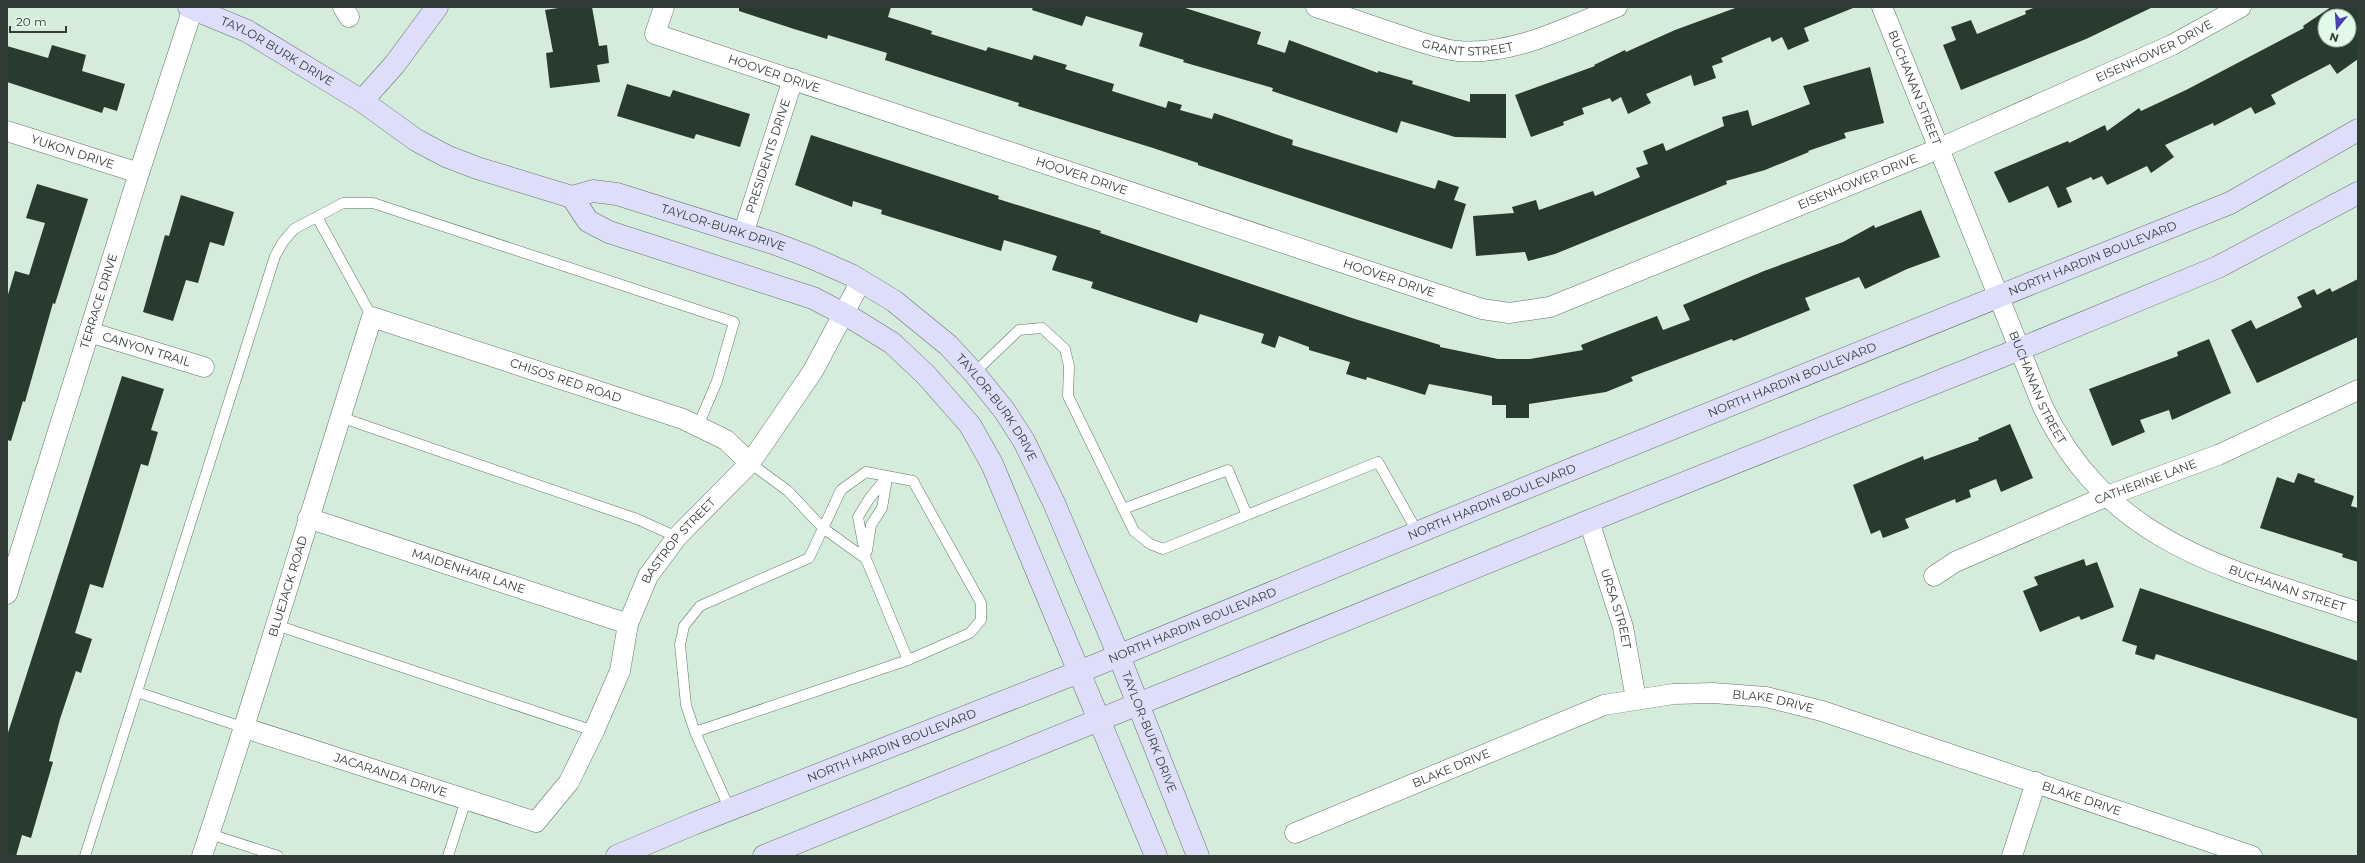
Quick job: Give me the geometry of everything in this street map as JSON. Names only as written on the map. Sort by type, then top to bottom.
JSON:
[{"type":"main road","points":[[437,7],[395,64],[362,101],[416,140],[446,156],[477,168],[572,197],[588,221],[610,232],[813,298],[844,314],[892,342],[926,374],[970,424],[992,464],[1156,856]]},
{"type":"main road","name":"TAYLOR BURK DRIVE","points":[[191,8],[246,31],[362,101]]},
{"type":"main road","name":"NORTH HARDIN BOULEVARD","points":[[617,856],[1080,672],[1418,532],[1999,298],[2230,203],[2358,130]]},
{"type":"main road","name":"TAYLOR-BURK DRIVE","points":[[572,197],[593,192],[617,194],[810,257],[861,281],[894,301],[948,345],[974,373],[1004,410],[1024,442],[1054,503],[1119,656],[1198,856]]},
{"type":"main road","points":[[764,856],[1589,521],[2020,350],[2218,267],[2358,193]]},
{"type":"street","name":"HOOVER DRIVE","points":[[664,7],[655,34],[1482,309],[1509,313]]},
{"type":"street","name":"GRANT STREET","points":[[1316,7],[1430,45],[1458,51],[1504,48],[1533,40],[1617,7]]},
{"type":"street","name":"BUCHANAN STREET","points":[[1882,7],[1938,149],[2051,423],[2074,458],[2107,496],[2142,525],[2201,559],[2358,612]]},
{"type":"street","name":"EISENHOWER DRIVE","points":[[1509,313],[1550,307],[1938,149],[2172,45],[2241,7]]},
{"type":"street","name":"TERRACE DRIVE","points":[[7,594],[191,8]]},
{"type":"street","name":"PRESIDENTS DRIVE","points":[[743,234],[793,79]]},
{"type":"street","name":"YUKON DRIVE","points":[[7,131],[139,173]]},
{"type":"street","name":"BASTROP STREET","points":[[536,822],[569,782],[594,731],[620,671],[628,624],[648,576],[677,537],[750,463],[813,371],[861,281]]},
{"type":"street","name":"BLUEJACK ROAD","points":[[202,856],[245,728],[308,518],[372,316]]},
{"type":"street","name":"CHISOS RED ROAD","points":[[372,316],[683,419],[726,440],[750,463]]},
{"type":"street","name":"CANYON TRAIL","points":[[89,332],[204,367]]},
{"type":"street","name":"CATHERINE LANE","points":[[1934,576],[1955,562],[2107,496],[2218,455],[2358,390]]},
{"type":"street","name":"MAIDENHAIR LANE","points":[[308,518],[628,624]]},
{"type":"street","name":"URSA STREET","points":[[1589,521],[1623,627],[1636,699]]},
{"type":"street","name":"BLAKE DRIVE","points":[[1295,833],[1604,705],[1673,694],[1713,693],[1766,697],[1822,710],[2252,856]]},
{"type":"street","name":"JACARANDA DRIVE","points":[[245,728],[536,822]]},
{"type":"street","points":[[2012,856],[2036,782]]},
{"type":"lane","points":[[85,856],[275,256],[283,242],[294,229],[343,204],[373,203],[734,322],[717,381],[698,426]]},
{"type":"lane","points":[[317,217],[372,316]]},
{"type":"lane","points":[[974,373],[1019,330],[1042,328],[1065,350],[1069,366],[1068,396],[1134,531],[1150,544],[1163,549],[1378,462],[1418,532]]},
{"type":"lane","points":[[340,417],[637,519],[677,537]]},
{"type":"lane","points":[[750,463],[788,491],[823,528],[866,559]]},
{"type":"lane","points":[[1123,509],[1228,470],[1247,515]]},
{"type":"lane","points":[[695,732],[908,660],[970,633],[981,620],[981,603],[913,481],[866,472],[841,490],[809,558],[700,606],[684,626],[680,645],[685,698],[695,732],[730,810]]},
{"type":"lane","points":[[887,477],[869,499],[858,517],[866,559],[908,660]]},
{"type":"lane","points":[[866,559],[871,525],[882,508],[887,477]]},
{"type":"lane","points":[[276,625],[594,731]]},
{"type":"lane","points":[[137,692],[245,728]]},
{"type":"lane","points":[[448,856],[466,800]]},
{"type":"lane","points":[[210,834],[278,856]]},
{"type":"building","points":[[565,7],[592,7],[599,46],[607,45],[609,63],[597,65],[600,82],[550,88],[546,53],[553,52],[545,10]]},
{"type":"building","points":[[739,7],[891,7],[888,17],[932,31],[931,34],[986,51],[988,47],[1032,60],[1034,55],[1067,65],[1065,69],[1114,84],[1112,91],[1166,108],[1168,101],[1182,105],[1180,110],[1212,119],[1214,113],[1293,140],[1292,145],[1435,189],[1438,180],[1459,187],[1454,200],[1466,204],[1452,249],[1198,165],[1198,163],[1153,148],[1018,106],[1019,103],[885,60],[887,53],[828,35],[827,39],[794,29],[739,11]]},
{"type":"building","points":[[1033,7],[1182,7],[1261,32],[1257,44],[1285,53],[1289,40],[1378,73],[1378,71],[1413,81],[1412,84],[1470,102],[1470,94],[1506,94],[1506,138],[1455,137],[1401,121],[1397,133],[1272,91],[1273,88],[1183,62],[1184,60],[1139,46],[1143,33],[1086,16],[1082,26],[1032,10]]},
{"type":"building","points":[[1738,7],[1853,8],[1804,28],[1809,41],[1788,50],[1782,37],[1772,42],[1770,37],[1721,58],[1723,62],[1712,66],[1716,78],[1694,86],[1691,75],[1646,94],[1651,103],[1628,114],[1621,97],[1612,102],[1610,98],[1582,108],[1584,114],[1563,122],[1564,125],[1531,137],[1515,95],[1595,66],[1594,65],[1625,50],[1626,52],[1675,30]]},
{"type":"building","points":[[2036,7],[2153,7],[2086,39],[1961,90],[1943,45],[1956,40],[1951,27],[1971,20],[1977,34],[2026,14],[2025,11]]},
{"type":"building","points":[[2358,7],[2358,59],[2337,74],[2330,64],[2271,95],[2276,104],[2255,114],[2251,107],[2214,126],[2213,123],[2165,145],[2174,157],[2151,173],[2147,166],[2107,185],[2102,176],[2093,180],[2091,177],[2066,188],[2072,202],[2058,208],[2048,186],[2009,203],[1994,172],[2068,141],[2069,143],[2105,125],[2107,131],[2139,108],[2141,111],[2186,90],[2304,28],[2303,26],[2317,16],[2317,48],[2357,48],[2357,8],[2330,8]]},
{"type":"building","points":[[52,45],[86,55],[82,71],[125,84],[117,111],[104,107],[102,113],[7,82],[7,46],[48,58]]},
{"type":"building","points":[[1870,67],[1884,123],[1844,133],[1846,138],[1808,151],[1809,152],[1765,170],[1726,181],[1727,184],[1555,254],[1528,261],[1525,252],[1476,256],[1473,216],[1514,213],[1512,207],[1536,200],[1539,210],[1593,191],[1595,196],[1640,177],[1636,168],[1648,164],[1643,151],[1663,143],[1666,151],[1724,126],[1722,117],[1748,110],[1752,126],[1810,104],[1803,86]]},
{"type":"building","points":[[627,84],[670,97],[673,90],[750,114],[740,147],[696,134],[694,139],[617,116]]},
{"type":"building","points":[[811,135],[999,196],[998,199],[1101,231],[1100,233],[1355,319],[1440,345],[1440,347],[1498,359],[1530,359],[1583,350],[1581,345],[1657,316],[1663,330],[1690,320],[1683,305],[1764,271],[1843,242],[1874,225],[1875,228],[1921,210],[1940,257],[1907,269],[1865,289],[1859,277],[1805,298],[1810,310],[1733,341],[1732,339],[1631,377],[1633,381],[1606,392],[1529,404],[1529,418],[1506,418],[1506,405],[1492,405],[1492,396],[1429,384],[1425,395],[1367,377],[1366,380],[1346,374],[1350,362],[1309,350],[1309,347],[1279,336],[1275,348],[1261,343],[1264,334],[1200,314],[1197,323],[1091,288],[1093,282],[1052,270],[1057,256],[1004,240],[1001,251],[881,214],[882,210],[853,201],[852,207],[795,185]]},
{"type":"building","points":[[37,184],[88,199],[55,304],[53,303],[25,402],[23,401],[11,441],[7,440],[7,298],[15,271],[29,275],[45,223],[26,218]]},
{"type":"building","points":[[181,195],[234,212],[224,246],[210,242],[198,283],[186,280],[173,321],[143,312],[165,235],[169,236]]},
{"type":"building","points":[[2358,279],[2358,337],[2257,383],[2231,330],[2251,320],[2256,329],[2302,307],[2297,297],[2314,289],[2317,295],[2330,288],[2332,292]]},
{"type":"building","points":[[2209,339],[2231,393],[2172,420],[2169,410],[2140,420],[2145,432],[2112,446],[2089,389],[2178,356],[2177,352]]},
{"type":"building","points":[[122,376],[164,389],[151,430],[158,432],[148,466],[141,464],[103,588],[90,584],[75,633],[92,639],[81,673],[76,671],[60,719],[49,761],[53,762],[31,838],[22,835],[16,856],[7,856],[7,736]]},
{"type":"building","points":[[2010,424],[2033,478],[2001,492],[1996,479],[1969,490],[1971,497],[1956,503],[1955,499],[1905,519],[1909,528],[1883,538],[1880,530],[1871,534],[1853,485],[1923,456],[1924,460],[1979,440],[1978,438]]},
{"type":"building","points":[[2298,473],[2315,479],[2314,482],[2354,496],[2351,506],[2358,508],[2358,562],[2342,557],[2343,554],[2260,528],[2277,477],[2294,483]]},
{"type":"building","points":[[2084,559],[2086,566],[2097,562],[2114,607],[2081,620],[2079,616],[2040,632],[2023,591],[2038,585],[2034,577]]},
{"type":"building","points":[[2140,588],[2358,661],[2358,719],[2156,654],[2154,660],[2135,654],[2137,646],[2122,641]]}]
